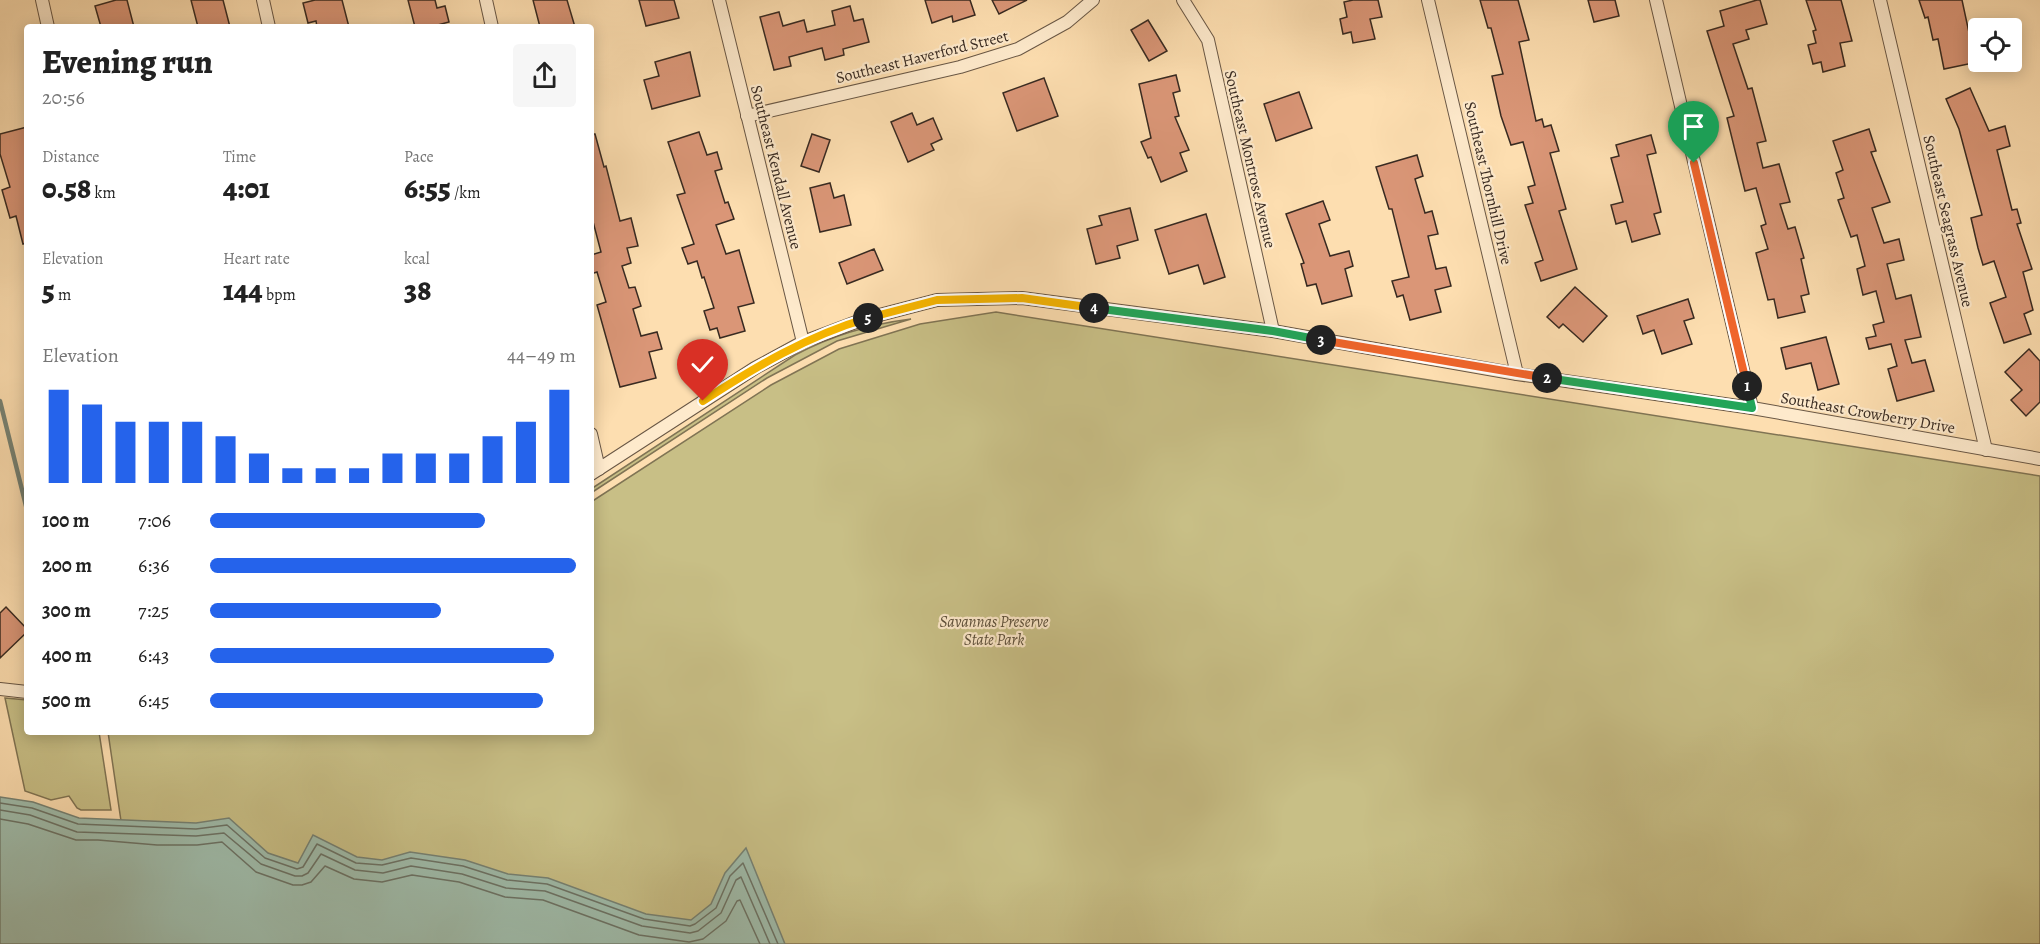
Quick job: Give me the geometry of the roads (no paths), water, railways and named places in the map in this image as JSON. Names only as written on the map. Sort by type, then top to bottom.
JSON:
[{"type":"street","points":[[42,0],[47,24]]},
{"type":"street","points":[[263,0],[268,24]]},
{"type":"street","points":[[486,0],[491,24]]},
{"type":"street","name":"Southeast Kendall Avenue","points":[[719,0],[803,342]]},
{"type":"street","name":"Southeast Haverford Street","points":[[747,116],[960,67],[1018,49],[1067,22],[1093,0]]},
{"type":"street","name":"Southeast Montrose Avenue","points":[[1183,0],[1208,40],[1273,331]]},
{"type":"street","name":"Southeast Thornhill Drive","points":[[1428,0],[1517,374]]},
{"type":"street","points":[[1656,0],[1752,408]]},
{"type":"street","name":"Southeast Seagrass Avenue","points":[[1880,0],[1986,450]]},
{"type":"street","name":"Southeast Crowberry Drive","points":[[595,471],[755,368],[803,342],[864,319],[937,300],[1022,298],[1273,331],[1517,374],[1752,408],[2040,459]]},
{"type":"street","points":[[0,689],[24,692]]},
{"type":"water","points":[[0,797],[33,802],[79,818],[196,823],[229,818],[268,853],[298,863],[313,835],[357,857],[382,860],[410,852],[465,860],[508,874],[548,878],[646,914],[691,920],[711,904],[725,873],[746,848],[785,944],[0,944]]},
{"type":"waterway","points":[[0,401],[24,498]]},
{"type":"park label","name":"Savannas Preserve State Park","points":[[994,630]]}]
